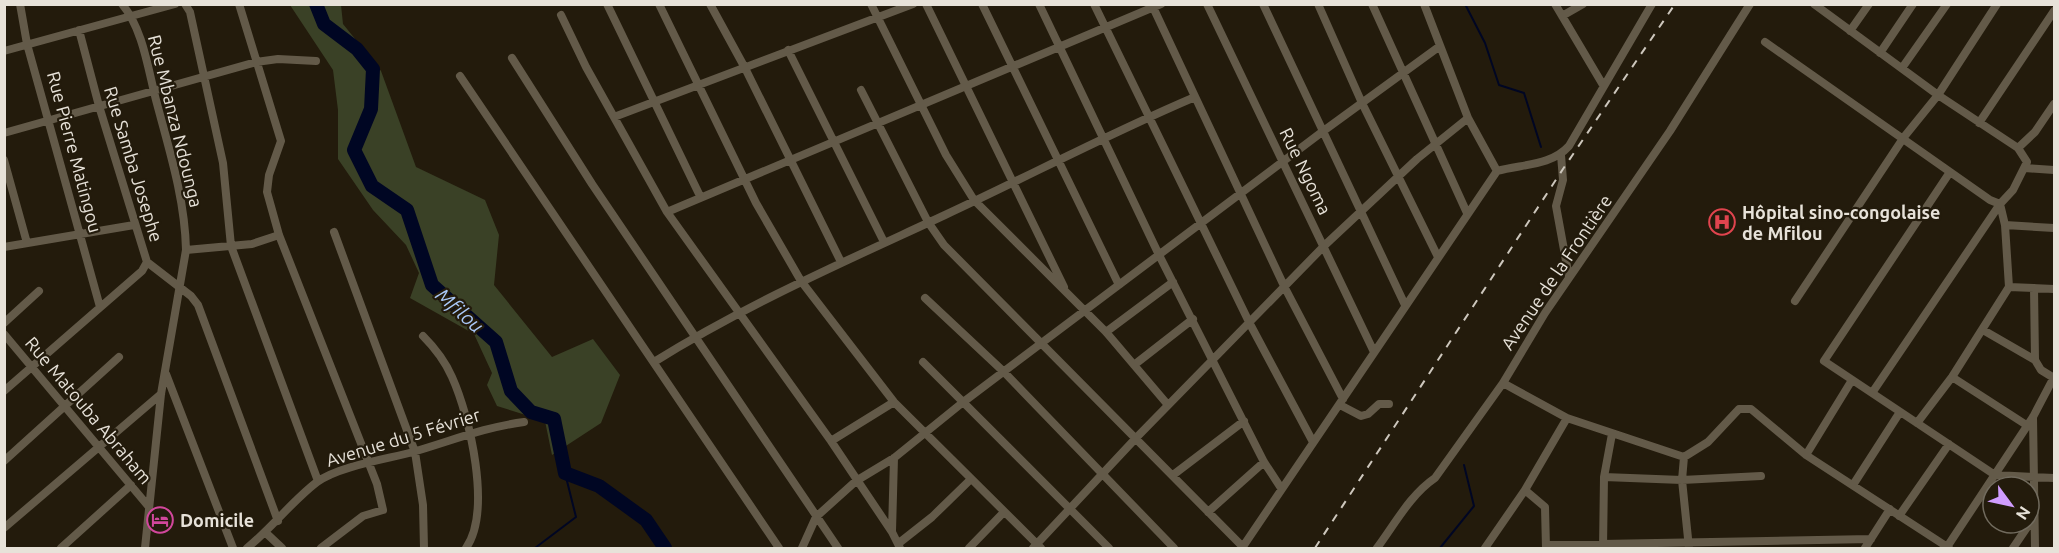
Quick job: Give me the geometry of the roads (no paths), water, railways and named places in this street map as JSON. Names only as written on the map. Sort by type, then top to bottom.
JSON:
[{"type":"street","name":"Rue Pierre Matingou","points":[[20,4],[27,44],[100,307]]},
{"type":"street","name":"Rue Mbanza Ndounga","points":[[122,4],[132,16],[154,92],[183,210],[186,250],[162,394],[144,547]]},
{"type":"street","points":[[4,51],[132,16],[163,5],[175,4]]},
{"type":"street","points":[[185,4],[190,12],[223,163],[231,246],[318,481]]},
{"type":"street","points":[[239,4],[281,141],[268,175],[267,192],[279,235],[368,462],[383,510],[363,516],[321,549]]},
{"type":"street","points":[[607,4],[700,196]]},
{"type":"street","points":[[659,4],[744,178],[801,281],[894,402],[1037,547],[1102,473],[1286,288],[1325,245],[1435,143],[1468,118]]},
{"type":"street","points":[[710,4],[745,68],[841,262]]},
{"type":"street","points":[[872,4],[946,155],[974,200],[1027,256],[1065,290],[1106,332],[1168,405]]},
{"type":"street","points":[[614,117],[913,4]]},
{"type":"street","points":[[926,4],[1065,290]]},
{"type":"street","points":[[982,4],[1119,285]]},
{"type":"street","points":[[1039,4],[1159,255],[1214,359],[1264,462],[1281,488]]},
{"type":"street","points":[[1094,4],[1250,324],[1313,442]]},
{"type":"street","name":"Rue Ngoma","points":[[1207,4],[1325,245],[1374,352]]},
{"type":"street","points":[[1263,4],[1360,213],[1406,305]]},
{"type":"street","points":[[1318,4],[1362,103],[1438,257]]},
{"type":"street","points":[[1372,4],[1467,213]]},
{"type":"street","points":[[1424,4],[1468,118],[1497,171]]},
{"type":"street","points":[[1555,4],[1603,85]]},
{"type":"street","points":[[1562,16],[1583,4]]},
{"type":"street","name":"Avenue de la Frontière","points":[[1377,549],[1412,500],[1435,478],[1503,383],[1569,277],[1670,131],[1750,4]]},
{"type":"street","points":[[1850,31],[1869,4]]},
{"type":"street","points":[[1880,53],[1913,4]]},
{"type":"street","points":[[1902,68],[1947,4]]},
{"type":"street","points":[[1795,301],[1904,137],[1938,94],[1997,4]]},
{"type":"street","points":[[861,90],[928,222],[963,266],[1243,548],[1281,488],[1497,171],[1549,161],[1561,155],[1569,146],[1652,5]]},
{"type":"street","points":[[667,212],[700,196],[1156,6],[1195,97],[1341,402],[1361,416],[1368,414],[1379,404],[1389,404]]},
{"type":"street","points":[[1819,6],[1880,53],[2018,148],[2025,156],[2025,168],[2013,190],[2000,204],[1872,393]]},
{"type":"street","points":[[1979,123],[2055,11]]},
{"type":"street","points":[[561,15],[667,212],[831,441],[900,546],[971,479]]},
{"type":"street","name":"Rue Samba Josephe","points":[[79,30],[99,106],[147,262],[198,305],[278,521]]},
{"type":"street","points":[[1765,42],[1904,137],[1950,172],[2000,204],[2005,225],[2009,287],[1952,377],[1917,423]]},
{"type":"street","points":[[802,549],[816,517],[856,481],[894,458],[962,403],[1440,46]]},
{"type":"street","points":[[788,50],[884,242]]},
{"type":"street","points":[[512,58],[694,336],[838,549]]},
{"type":"street","points":[[4,133],[256,62],[278,59],[316,61]]},
{"type":"street","points":[[460,76],[510,154],[654,362],[779,549]]},
{"type":"street","points":[[654,362],[738,311],[1104,137],[1195,97]]},
{"type":"street","points":[[2018,148],[2043,122],[2055,104]]},
{"type":"street","points":[[2043,122],[2055,121]]},
{"type":"street","points":[[1561,155],[1563,180],[1556,206],[1569,277]]},
{"type":"street","points":[[4,160],[27,243]]},
{"type":"street","points":[[2025,168],[2055,170]]},
{"type":"street","points":[[1950,172],[1824,361],[1995,475],[2028,426],[2054,377],[2041,370],[2034,360],[1983,330]]},
{"type":"street","points":[[4,247],[134,225]]},
{"type":"street","points":[[2005,225],[2055,228]]},
{"type":"street","points":[[334,232],[415,452],[423,504],[424,549]]},
{"type":"street","points":[[186,250],[231,246],[279,235]]},
{"type":"street","points":[[4,391],[142,271],[147,262]]},
{"type":"street","points":[[1106,332],[1173,282]]},
{"type":"street","points":[[2009,287],[2055,288]]},
{"type":"street","points":[[2034,288],[2034,360]]},
{"type":"street","points":[[4,323],[39,291]]},
{"type":"street","points":[[925,298],[1004,372],[1174,549]]},
{"type":"street","points":[[1134,365],[1193,319]]},
{"type":"street","name":"Rue Matouba Abraham","points":[[4,334],[33,366],[148,507]]},
{"type":"street","points":[[423,336],[435,349],[452,377],[469,433],[477,483],[478,507],[476,529],[466,549]]},
{"type":"street","points":[[4,461],[119,357]]},
{"type":"street","points":[[923,362],[1109,549]]},
{"type":"street","points":[[166,374],[233,549]]},
{"type":"street","points":[[1952,377],[2028,426]]},
{"type":"street","points":[[1806,455],[1852,380]]},
{"type":"street","points":[[1503,383],[1567,418],[1684,457],[1708,442],[1731,416],[1745,408],[1751,409],[1806,455],[1890,509],[1943,547],[1981,494]]},
{"type":"street","points":[[4,528],[162,394]]},
{"type":"street","points":[[831,441],[894,402]]},
{"type":"street","points":[[1853,486],[1900,412]]},
{"type":"street","points":[[2033,417],[2034,475]]},
{"type":"street","points":[[1485,549],[1525,490],[1567,418]]},
{"type":"street","points":[[1173,475],[1244,421]]},
{"type":"street","name":"Avenue du 5 Février","points":[[247,549],[318,481],[368,462],[415,452],[495,425],[524,422]]},
{"type":"street","points":[[1603,546],[1604,477],[1612,434]]},
{"type":"street","points":[[1899,516],[1949,444]]},
{"type":"street","points":[[1684,457],[1682,480],[1689,546]]},
{"type":"street","points":[[892,532],[894,458]]},
{"type":"street","points":[[1209,512],[1264,462]]},
{"type":"street","points":[[1604,477],[1682,480],[1761,476]]},
{"type":"street","points":[[61,549],[131,485]]},
{"type":"street","points":[[1525,490],[1545,507],[1546,547],[1806,545],[1871,539]]},
{"type":"street","points":[[1865,549],[1890,509]]},
{"type":"street","points":[[969,549],[1004,512]]},
{"type":"street","points":[[266,533],[282,549]]},
{"type":"street","points":[[2013,549],[2022,535]]},
{"type":"waterway","name":"Mfilou","points":[[316,4],[324,24],[357,49],[373,69],[371,109],[354,150],[372,186],[407,210],[432,285],[496,342],[511,391],[531,412],[554,419],[565,473],[599,486],[646,520],[665,548]]},
{"type":"waterway","points":[[1465,4],[1485,43],[1499,85],[1524,93],[1541,147]]},
{"type":"waterway","points":[[1440,548],[1474,506],[1464,465]]},
{"type":"waterway","points":[[535,548],[576,517],[565,473]]},
{"type":"railway","points":[[1315,548],[1563,169],[1675,4]]},
{"type":"place","name":"Hôpital sino-congolaise de Mfilou","points":[[1722,222]]},
{"type":"place","name":"Domicile","points":[[160,520]]}]
